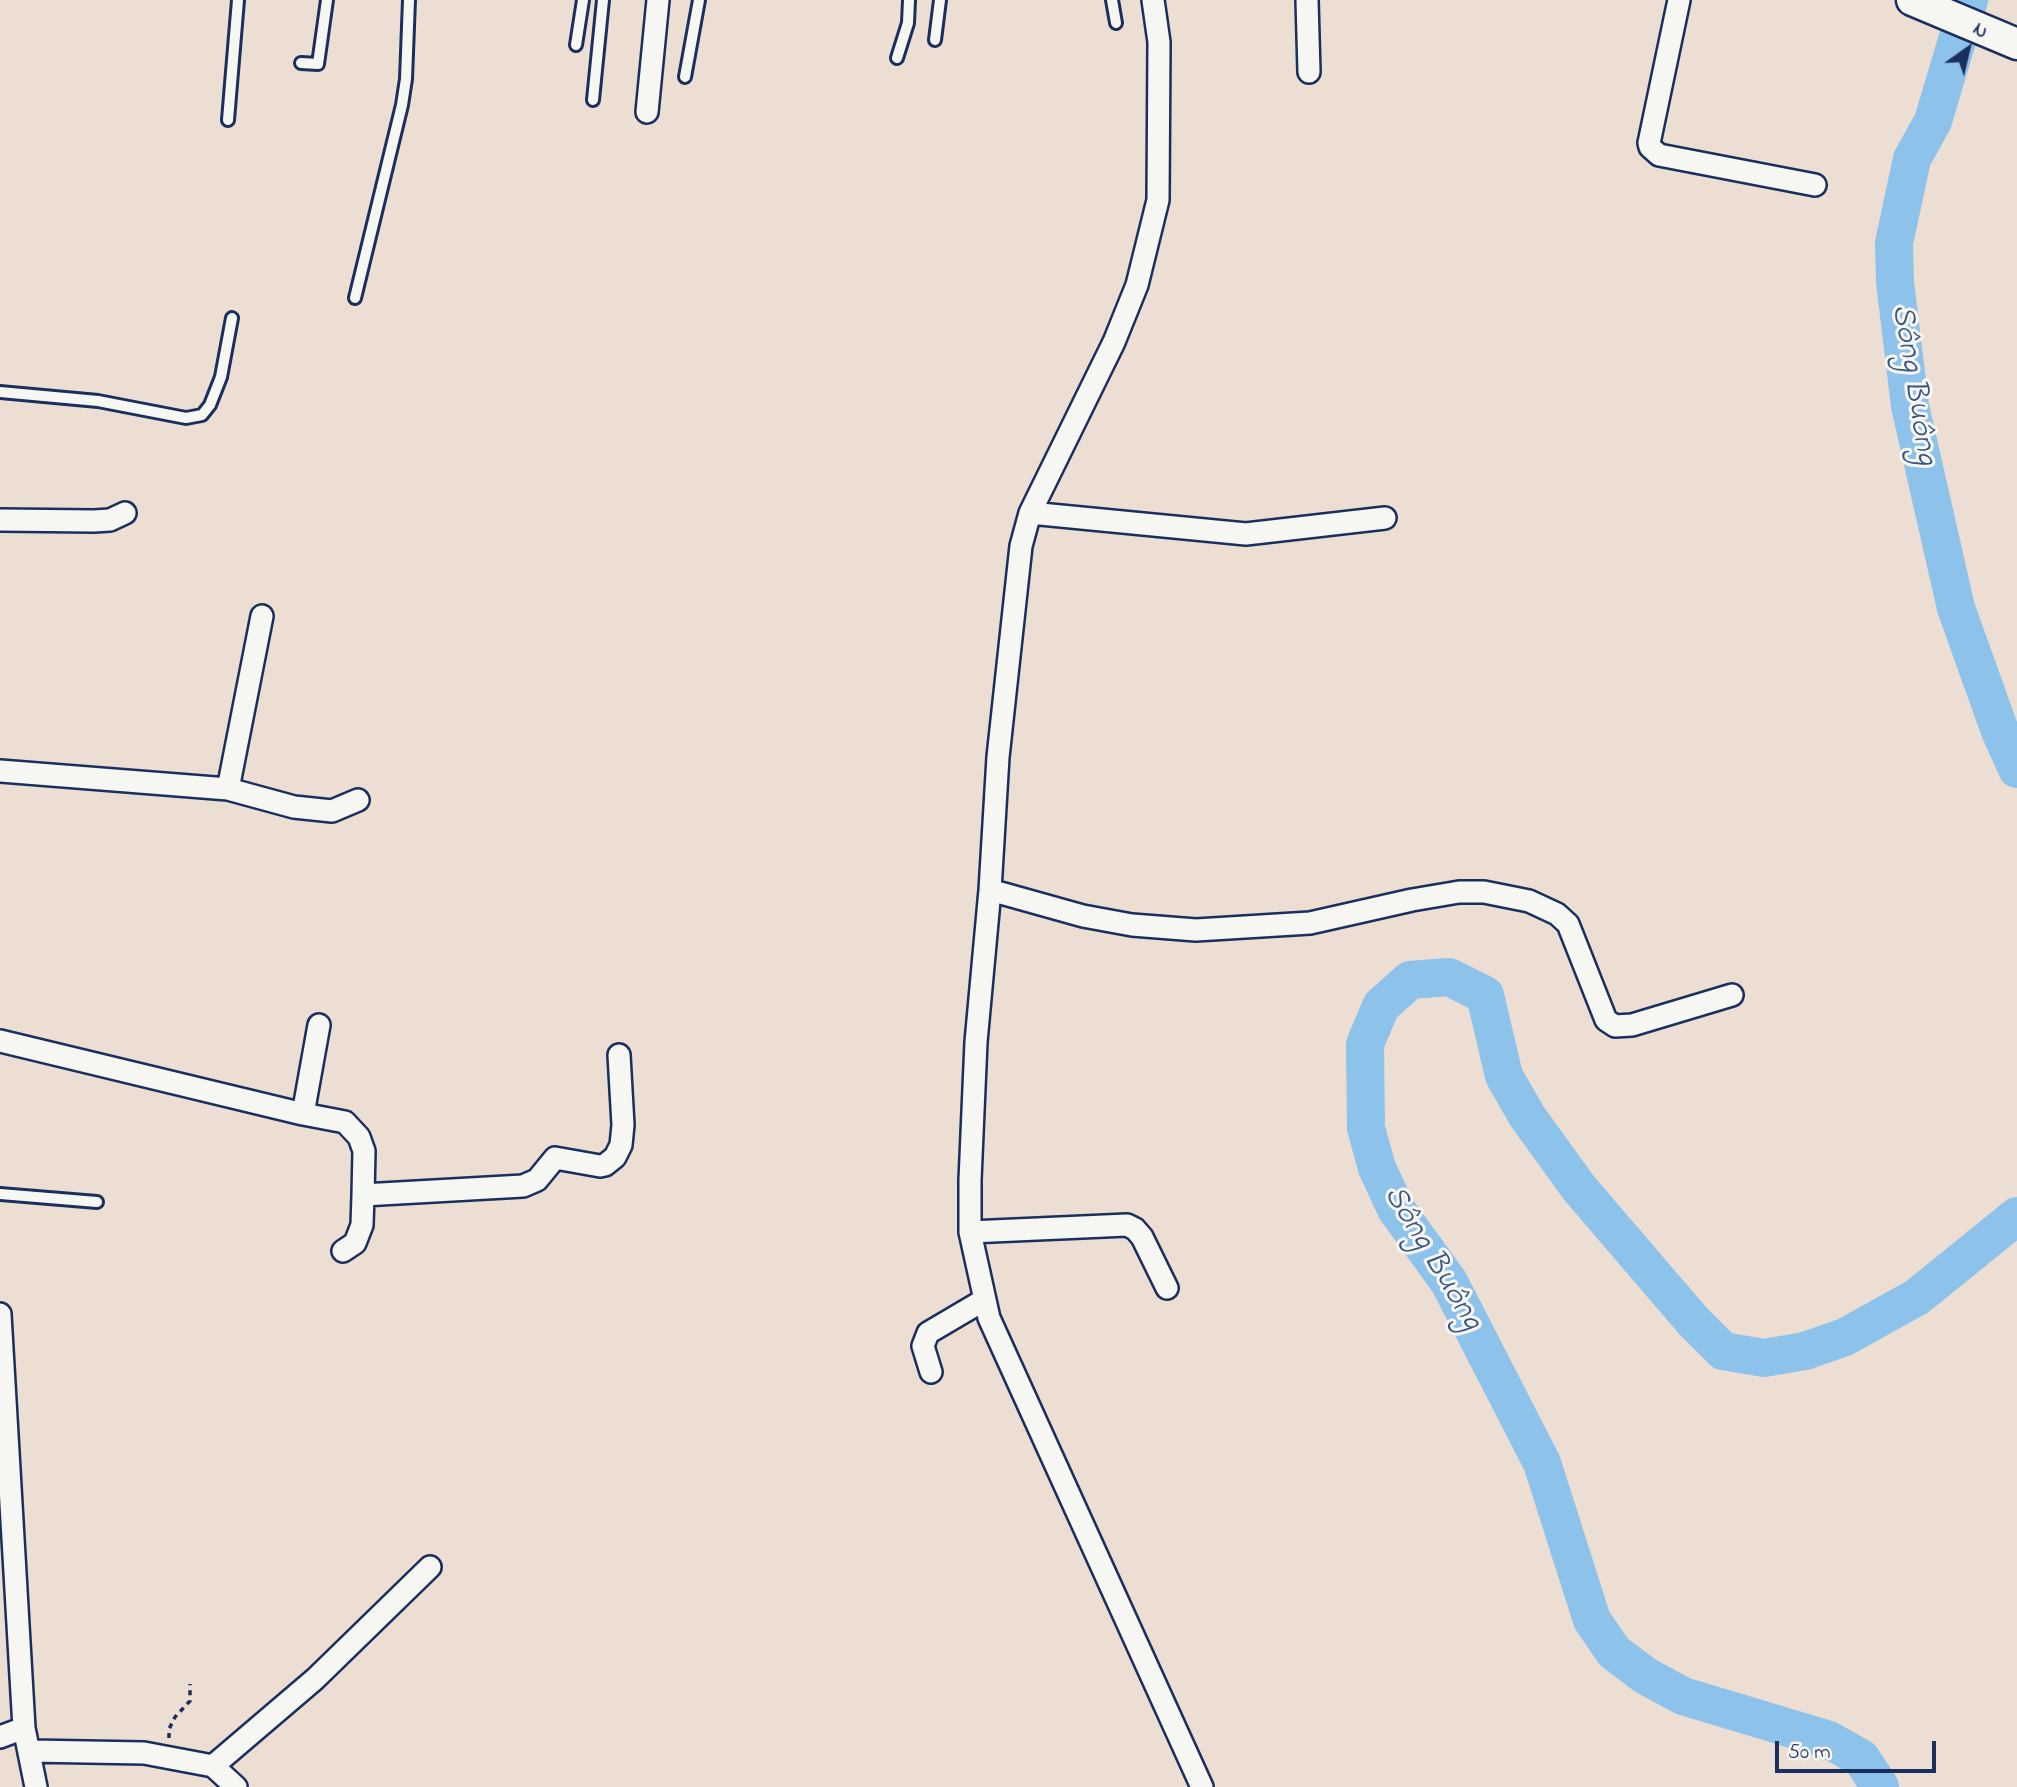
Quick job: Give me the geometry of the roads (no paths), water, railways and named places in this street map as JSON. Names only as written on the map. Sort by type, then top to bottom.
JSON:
[{"type":"main road","points":[[1912,0],[2017,44]]},
{"type":"street","points":[[647,112],[658,0]]},
{"type":"street","points":[[1153,0],[1159,42],[1158,200],[1138,285],[1114,342],[1030,513],[1021,546],[998,757],[990,890],[976,1042],[970,1232],[989,1318],[1202,1787]]},
{"type":"street","points":[[1307,0],[1309,72]]},
{"type":"street","points":[[1679,0],[1650,147],[1659,155],[1815,185]]},
{"type":"street","points":[[0,520],[94,522],[110,520],[125,513]]},
{"type":"street","points":[[1030,513],[1246,534],[1385,518]]},
{"type":"street","points":[[228,789],[262,616]]},
{"type":"street","points":[[0,771],[228,789],[294,807],[332,811],[358,800]]},
{"type":"street","points":[[990,890],[1083,916],[1132,925],[1196,930],[1310,923],[1430,897],[1459,892],[1484,892],[1530,901],[1558,914],[1568,925],[1606,1020],[1615,1026],[1632,1025],[1732,995]]},
{"type":"street","points":[[303,1114],[319,1025]]},
{"type":"street","points":[[0,1041],[345,1122],[359,1137],[364,1151],[362,1225],[355,1243],[343,1251]]},
{"type":"street","points":[[363,1195],[523,1186],[537,1180],[555,1158],[606,1165],[615,1157],[621,1144],[623,1125],[619,1055]]},
{"type":"street","points":[[970,1232],[1127,1225],[1142,1237],[1167,1287]]},
{"type":"street","points":[[931,1372],[923,1346],[928,1333],[984,1300]]},
{"type":"street","points":[[0,1314],[13,1599],[24,1728],[36,1787]]},
{"type":"street","points":[[213,1766],[316,1679],[430,1567]]},
{"type":"street","points":[[0,1737],[24,1728]]},
{"type":"street","points":[[30,1751],[125,1752],[167,1757],[213,1766],[236,1787]]},
{"type":"lane","points":[[228,120],[238,0]]},
{"type":"lane","points":[[318,64],[327,0]]},
{"type":"lane","points":[[355,298],[402,105],[406,79],[409,0]]},
{"type":"lane","points":[[576,45],[583,0]]},
{"type":"lane","points":[[593,100],[603,0]]},
{"type":"lane","points":[[685,77],[699,0]]},
{"type":"lane","points":[[897,58],[908,23],[909,0]]},
{"type":"lane","points":[[935,40],[940,0]]},
{"type":"lane","points":[[1112,0],[1116,23]]},
{"type":"lane","points":[[301,63],[331,68]]},
{"type":"lane","points":[[0,392],[98,401],[186,418],[202,415],[210,405],[221,377],[232,318]]},
{"type":"lane","points":[[0,1194],[97,1202]]},
{"type":"waterway","name":"Sông Buông","points":[[1969,0],[1933,121],[1912,159],[1894,243],[1895,282],[1910,406],[1956,608],[2000,731],[2017,769]]},
{"type":"waterway","name":"Sông Buông","points":[[1880,1787],[1861,1758],[1829,1740],[1683,1696],[1646,1676],[1614,1652],[1592,1620],[1542,1463],[1449,1282],[1396,1209],[1377,1168],[1366,1128],[1365,1044],[1381,1006],[1410,980],[1449,977],[1485,995],[1504,1076],[1527,1116],[1579,1188],[1693,1321],[1723,1351],[1764,1358],[1805,1351],[1845,1337],[1917,1297],[2017,1216]]}]
